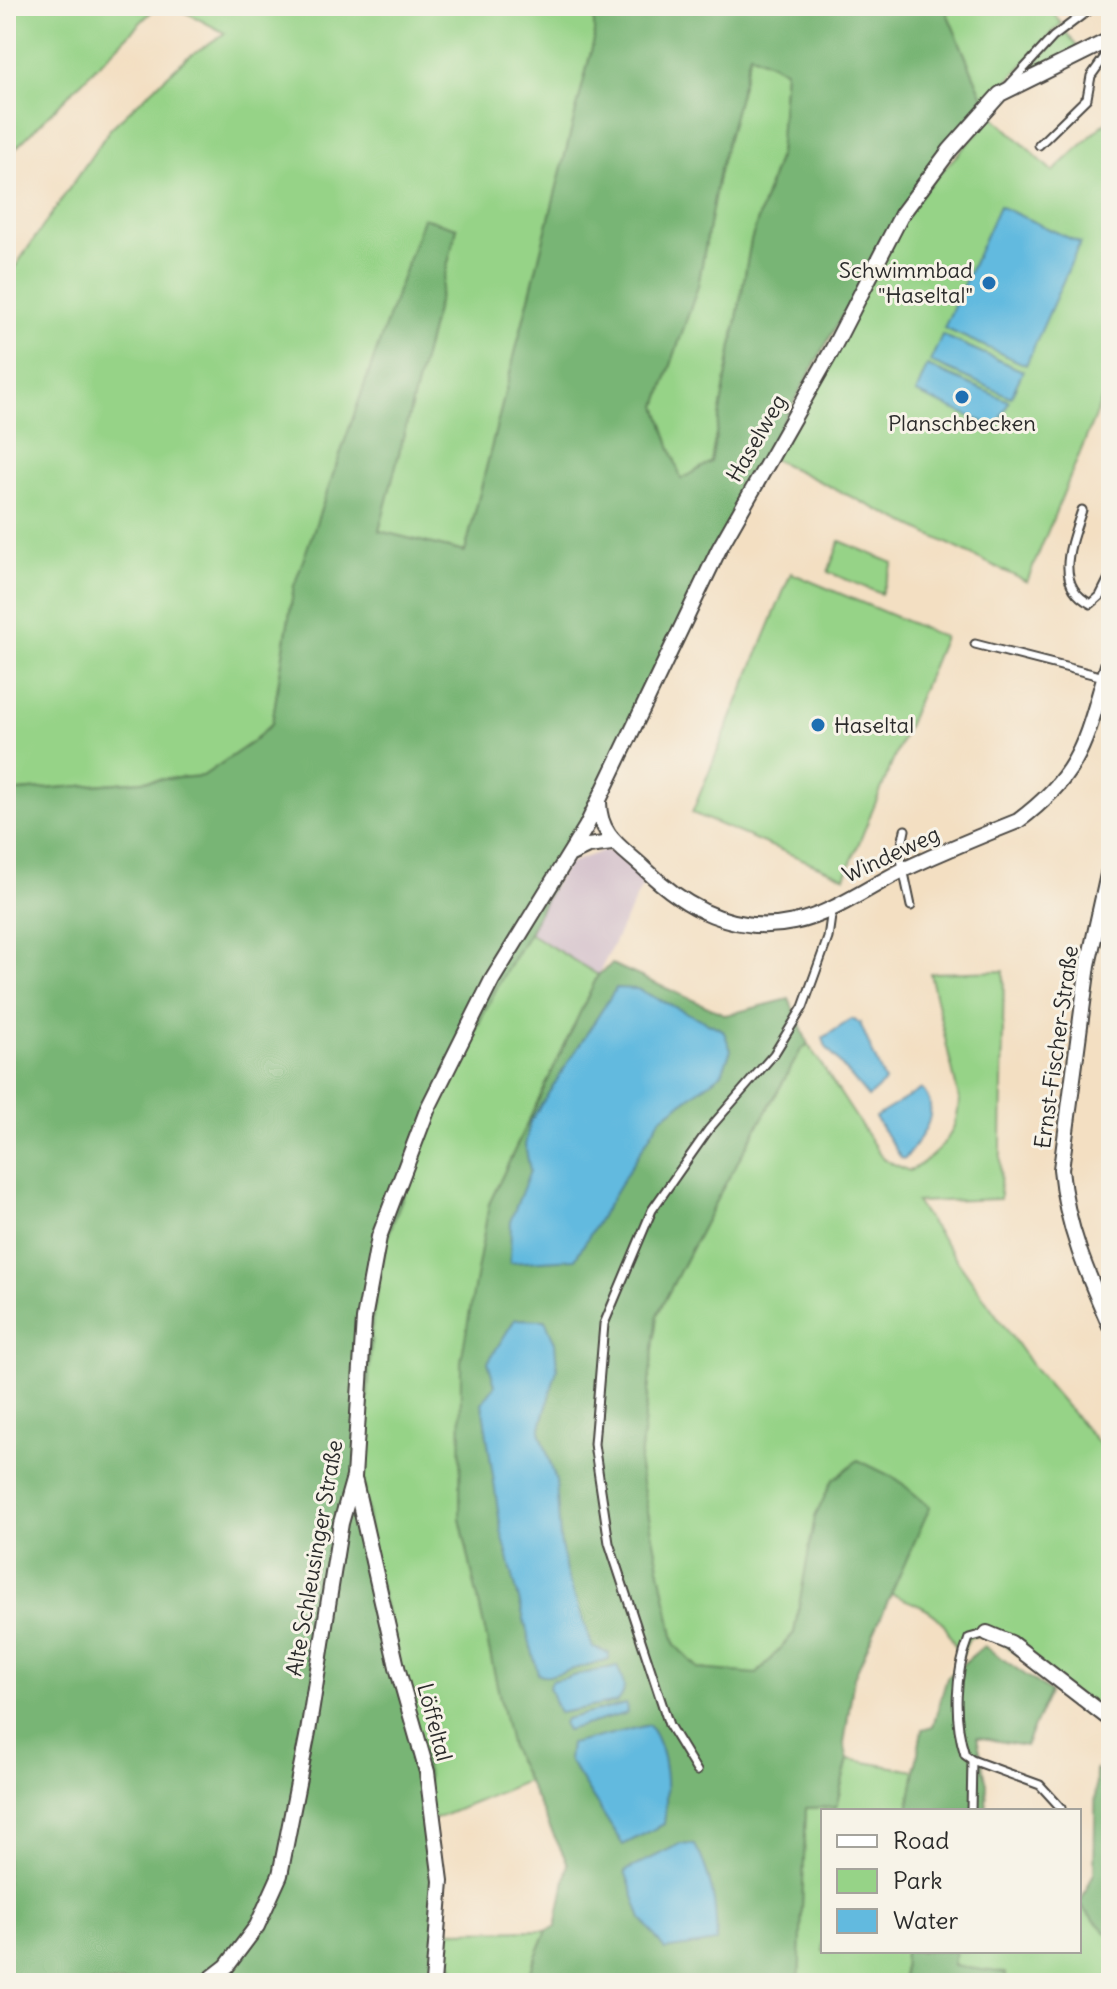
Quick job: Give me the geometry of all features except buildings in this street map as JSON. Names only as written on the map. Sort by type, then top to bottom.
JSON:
[{"type":"street","name":"Haselweg","points":[[586,827],[719,549],[831,352],[902,214],[950,150],[1000,94],[1111,39]]},
{"type":"street","name":"Windeweg","points":[[612,843],[629,854],[674,897],[709,915],[750,924],[795,922],[904,869],[1018,821],[1036,807],[1075,763],[1089,735],[1111,656]]},
{"type":"street","points":[[570,854],[588,846],[612,843],[599,819],[599,798]]},
{"type":"street","name":"Alte Schleusinger Straße","points":[[205,1983],[227,1966],[257,1926],[280,1875],[308,1732],[341,1523],[354,1477],[364,1319],[379,1237],[440,1085],[492,980],[586,827]]},
{"type":"street","name":"Ernst-Fischer-Straße","points":[[1111,861],[1088,965],[1061,1169],[1064,1200],[1082,1261],[1111,1328]]},
{"type":"street","name":"Löffeltal","points":[[354,1477],[397,1667],[427,1772],[441,1881],[433,1983]]},
{"type":"street","points":[[987,1633],[1011,1643],[1111,1720]]},
{"type":"lane","name":"Haselweg","points":[[1000,94],[1053,37],[1094,6]]},
{"type":"lane","points":[[1039,145],[1087,98],[1091,76],[1111,48]]},
{"type":"lane","points":[[1082,510],[1067,559],[1070,583],[1079,598],[1091,604],[1100,596],[1111,574]]},
{"type":"lane","points":[[975,644],[1104,677]]},
{"type":"lane","points":[[905,830],[900,854],[911,906]]},
{"type":"lane","points":[[697,1771],[669,1725],[609,1543],[594,1444],[604,1324],[652,1210],[709,1129],[774,1054],[803,1007],[828,938],[832,906]]},
{"type":"lane","points":[[987,1633],[969,1638],[959,1669],[961,1742],[965,1755],[1040,1785],[1061,1808]]},
{"type":"lane","points":[[971,1809],[972,1760]]},
{"type":"shaded area","points":[[605,850],[617,854],[645,880],[598,975],[527,931],[567,864]]},
{"type":"green space","points":[[6,6],[157,6],[6,158]]},
{"type":"green space","points":[[174,6],[594,6],[594,40],[465,552],[379,531],[457,228],[294,586],[272,723],[251,743],[203,776],[6,792],[6,280],[111,128],[185,59],[225,33]]},
{"type":"green space","points":[[594,6],[944,6],[986,104],[971,118],[844,312],[748,484],[529,933],[499,983],[435,1111],[387,1238],[372,1319],[363,1478],[373,1559],[427,1772],[438,1931],[460,1983],[6,1983],[6,792],[203,776],[251,743],[272,724],[294,586],[423,218],[457,228],[379,531],[465,552],[594,40]],"holes":[[[750,54],[785,70],[779,155],[751,241],[711,462],[681,479],[657,406],[698,286],[718,176]]]},
{"type":"green space","points":[[944,6],[1049,6],[1061,24],[986,104]]},
{"type":"green space","points":[[1066,32],[1078,48],[1020,78]]},
{"type":"green space","points":[[750,54],[785,70],[779,155],[751,241],[711,462],[681,480],[657,406],[698,286],[718,176]]},
{"type":"green space","name":"Schwimmbad \"Haseltal\"","points":[[993,116],[1053,172],[1111,117],[1111,377],[1027,582],[769,457],[902,214]]},
{"type":"green space","points":[[840,541],[893,563],[881,594],[828,572]]},
{"type":"green space","name":"Haseltal","points":[[791,573],[944,637],[845,877],[692,813]]},
{"type":"green space","points":[[529,933],[598,975],[489,1204],[460,1518],[511,1747],[527,1781],[433,1820],[373,1559],[363,1478],[372,1319],[387,1238],[435,1111],[499,983]]},
{"type":"green space","points":[[612,964],[726,1015],[789,999],[808,1044],[801,1050],[720,1193],[657,1315],[639,1468],[675,1645],[699,1669],[757,1674],[794,1633],[815,1517],[832,1481],[858,1460],[897,1479],[930,1507],[854,1677],[844,1744],[848,1759],[836,1807],[806,1808],[799,1983],[525,1983],[547,1930],[556,1927],[568,1864],[511,1748],[460,1518],[461,1361],[489,1204],[598,975]]},
{"type":"green space","points":[[1004,971],[1000,1199],[916,1202],[1036,1371],[1105,1451],[1111,1449],[1111,1720],[987,1633],[969,1638],[960,1660],[948,1632],[935,1616],[889,1593],[904,1559],[802,1593],[794,1633],[757,1675],[699,1669],[675,1645],[639,1468],[657,1315],[720,1193],[801,1050],[808,1044],[883,1159],[909,1171],[929,1158],[945,1142],[958,1111],[959,1099],[930,973]]},
{"type":"green space","points":[[984,1646],[1050,1692],[1025,1746],[977,1737],[987,1784],[986,1809],[908,1809],[922,1729],[933,1726],[947,1677]]},
{"type":"green space","points":[[848,1759],[915,1771],[908,1809],[821,1809],[821,1953],[904,1953],[903,1983],[799,1983],[806,1808],[836,1807]]},
{"type":"green space","points":[[1096,1768],[1111,1782],[1111,1937],[1081,1907],[1094,1873]]},
{"type":"green space","points":[[1081,1907],[1111,1937],[1111,1983],[1005,1983],[1006,1974],[953,1966],[955,1953],[1081,1953]]},
{"type":"green space","points":[[547,1930],[525,1983],[460,1983],[438,1931]]},
{"type":"green space","points":[[904,1953],[955,1953],[953,1966],[1006,1973],[1005,1983],[903,1983]]},
{"type":"water","points":[[999,206],[1080,243],[1026,365],[944,328]]},
{"type":"water","points":[[942,335],[1023,371],[1011,397],[930,362]]},
{"type":"water","name":"Planschbecken","points":[[927,366],[1009,401],[997,428],[916,393]]},
{"type":"water","points":[[616,988],[637,989],[723,1030],[731,1050],[722,1073],[660,1119],[575,1259],[510,1263],[511,1219],[530,1171],[525,1145],[530,1122]]},
{"type":"water","points":[[852,1019],[860,1023],[885,1082],[868,1097],[826,1047],[823,1038]]},
{"type":"water","points":[[922,1089],[928,1098],[930,1117],[917,1143],[905,1159],[901,1158],[875,1117]]},
{"type":"water","points":[[515,1319],[545,1320],[555,1342],[557,1369],[540,1431],[556,1481],[566,1572],[593,1648],[609,1653],[609,1659],[549,1676],[538,1674],[501,1530],[482,1403],[495,1385],[488,1362]]},
{"type":"water","points":[[617,1666],[624,1689],[617,1702],[559,1713],[549,1687],[551,1681]]},
{"type":"water","points":[[626,1704],[627,1713],[567,1730],[563,1723],[565,1719]]},
{"type":"water","points":[[649,1725],[664,1760],[664,1824],[623,1845],[568,1759],[570,1744]]},
{"type":"water","points":[[680,1844],[695,1845],[705,1867],[716,1917],[716,1942],[665,1950],[642,1919],[625,1871]]},
{"type":"place","name":"Schwimmbad \"Haseltal\"","points":[[989,283]]},
{"type":"place","name":"Planschbecken","points":[[962,397]]},
{"type":"place","name":"Haseltal","points":[[818,725]]}]
